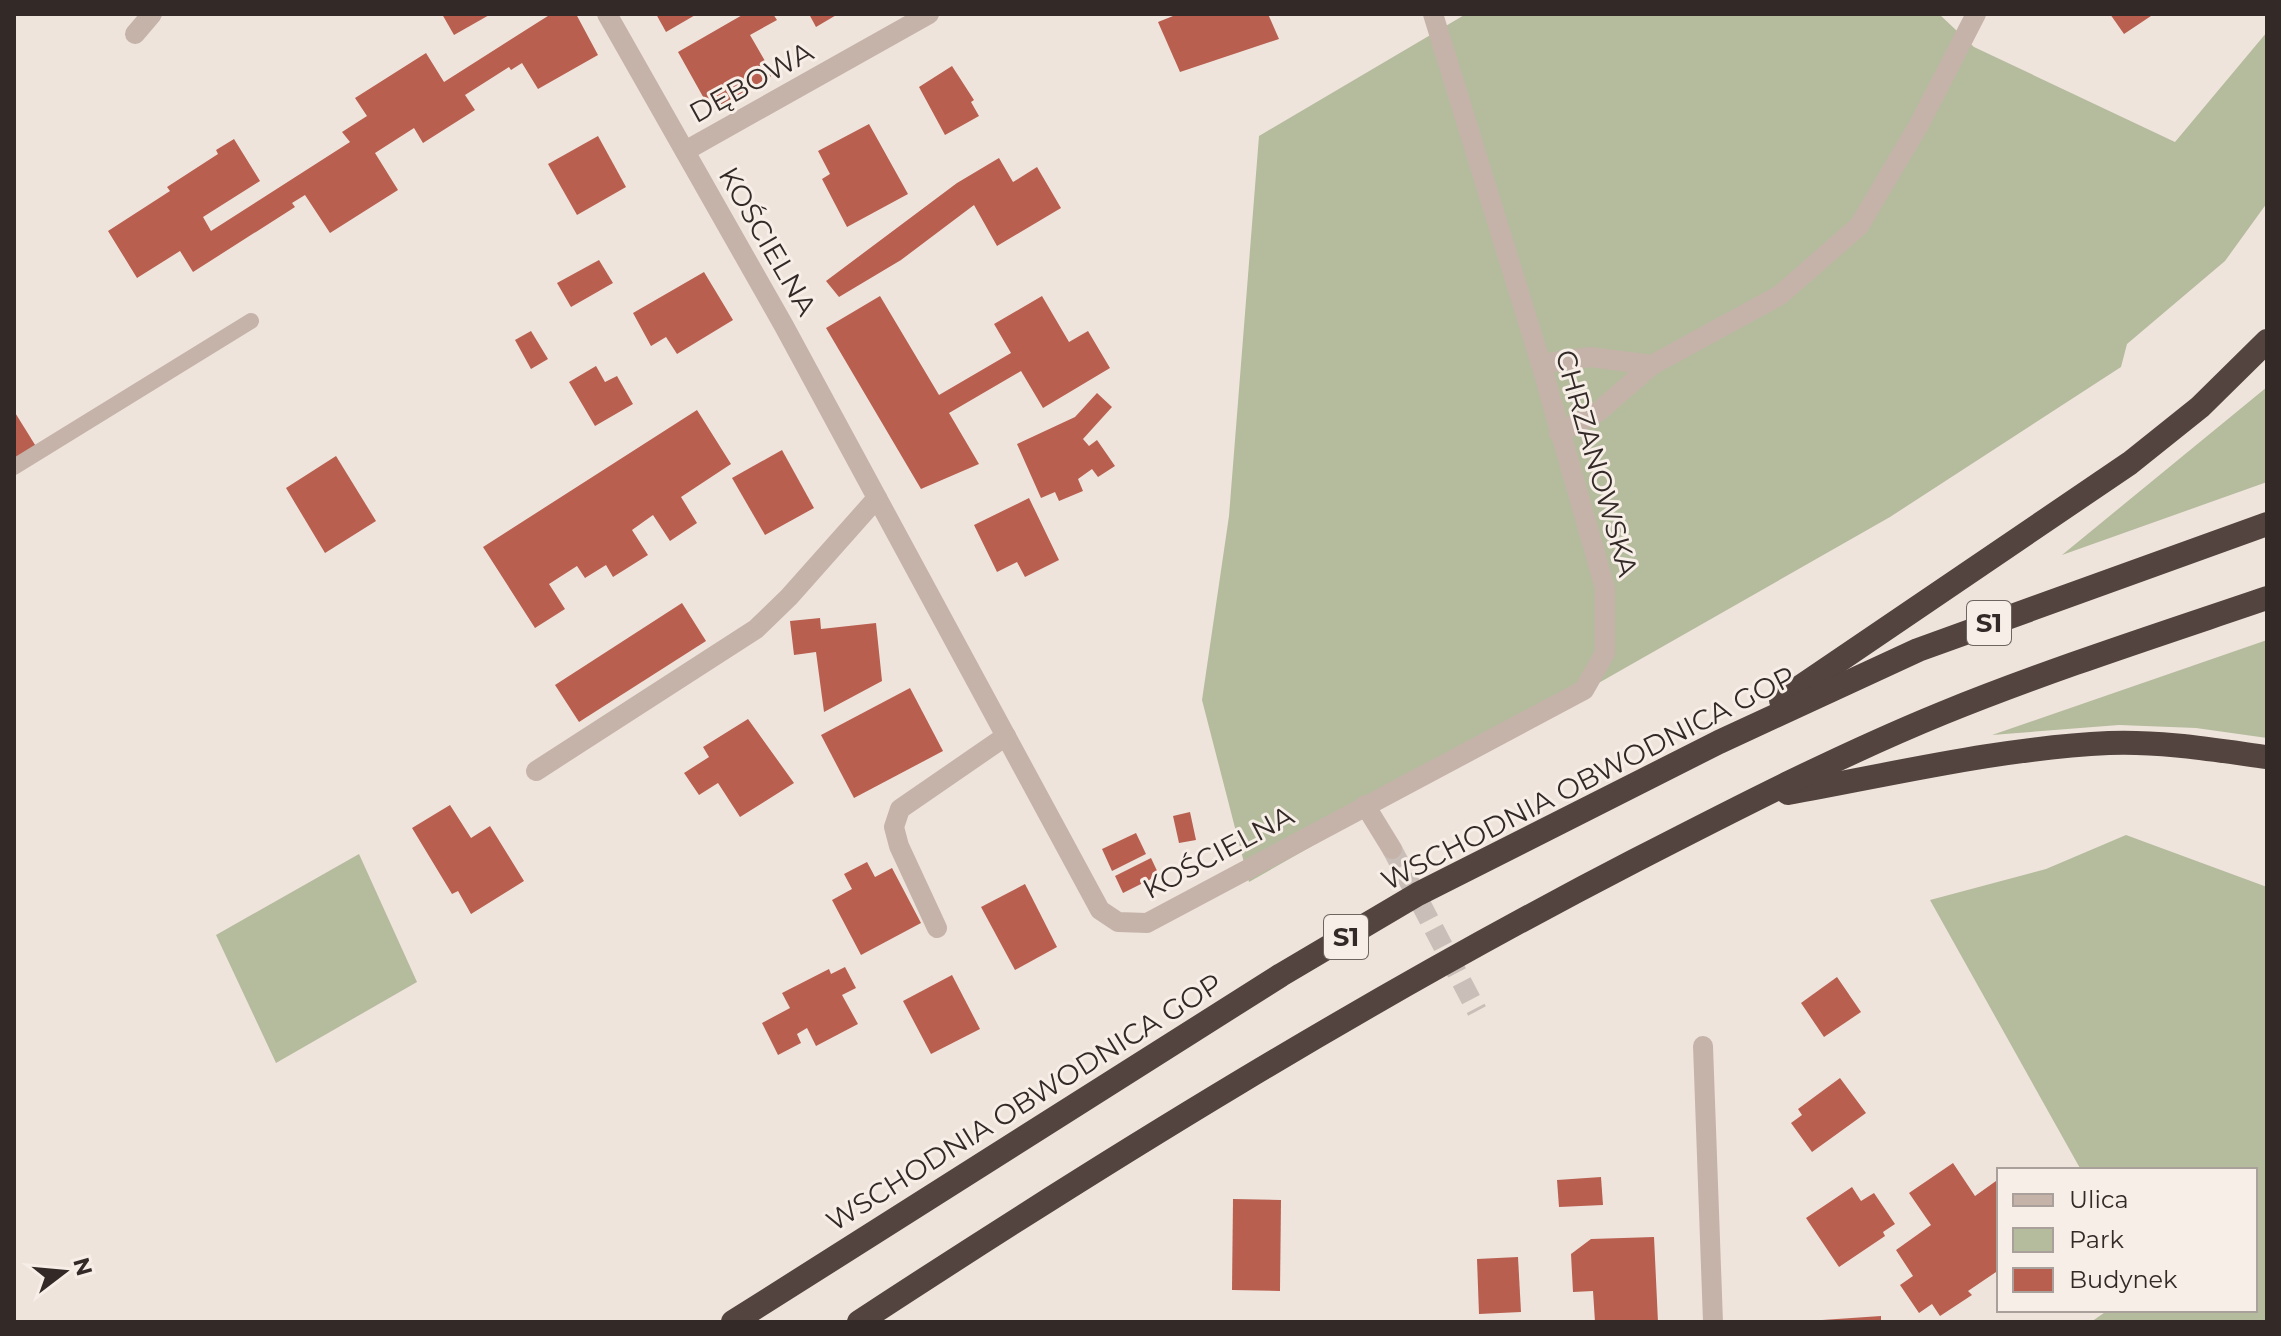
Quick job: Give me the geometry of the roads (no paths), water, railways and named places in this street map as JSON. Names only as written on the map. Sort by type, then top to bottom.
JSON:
[{"type":"highway","points":[[1719,742],[2130,463],[2200,407],[2267,341]]},
{"type":"highway","name":"WSCHODNIA OBWODNICA GOP","points":[[733,1322],[1255,991],[1405,902],[1719,742],[1918,650],[2267,524]]},
{"type":"highway","name":"S1","points":[[859,1322],[1030,1210],[1283,1056],[1453,957],[1755,799],[1940,714],[2062,667],[2267,598]]},
{"type":"highway","points":[[1755,799],[1986,757],[2110,743],[2190,746],[2267,757]]},
{"type":"street","points":[[135,34],[152,14]]},
{"type":"street","name":"KOŚCIELNA","points":[[607,14],[877,498],[1100,910],[1118,922],[1147,923],[1365,805]]},
{"type":"street","name":"DĘBOWA","points":[[685,151],[929,14]]},
{"type":"street","name":"CHRZANOWSKA","points":[[1365,805],[1584,690],[1605,653],[1605,588],[1541,364],[1433,14]]},
{"type":"street","points":[[1559,433],[1598,412],[1652,365],[1780,295],[1859,226],[1920,123],[1976,14]]},
{"type":"street","points":[[1541,364],[1590,357],[1652,365]]},
{"type":"street","points":[[536,771],[756,629],[789,597],[877,498]]},
{"type":"street","points":[[937,928],[899,846],[894,827],[900,809],[1006,736]]},
{"type":"street","points":[[1365,805],[1392,849]]},
{"type":"street","points":[[1703,1046],[1713,1322]]},
{"type":"lane","points":[[14,467],[251,321]]},
{"type":"tunnel","points":[[1392,849],[1477,1011]]}]
